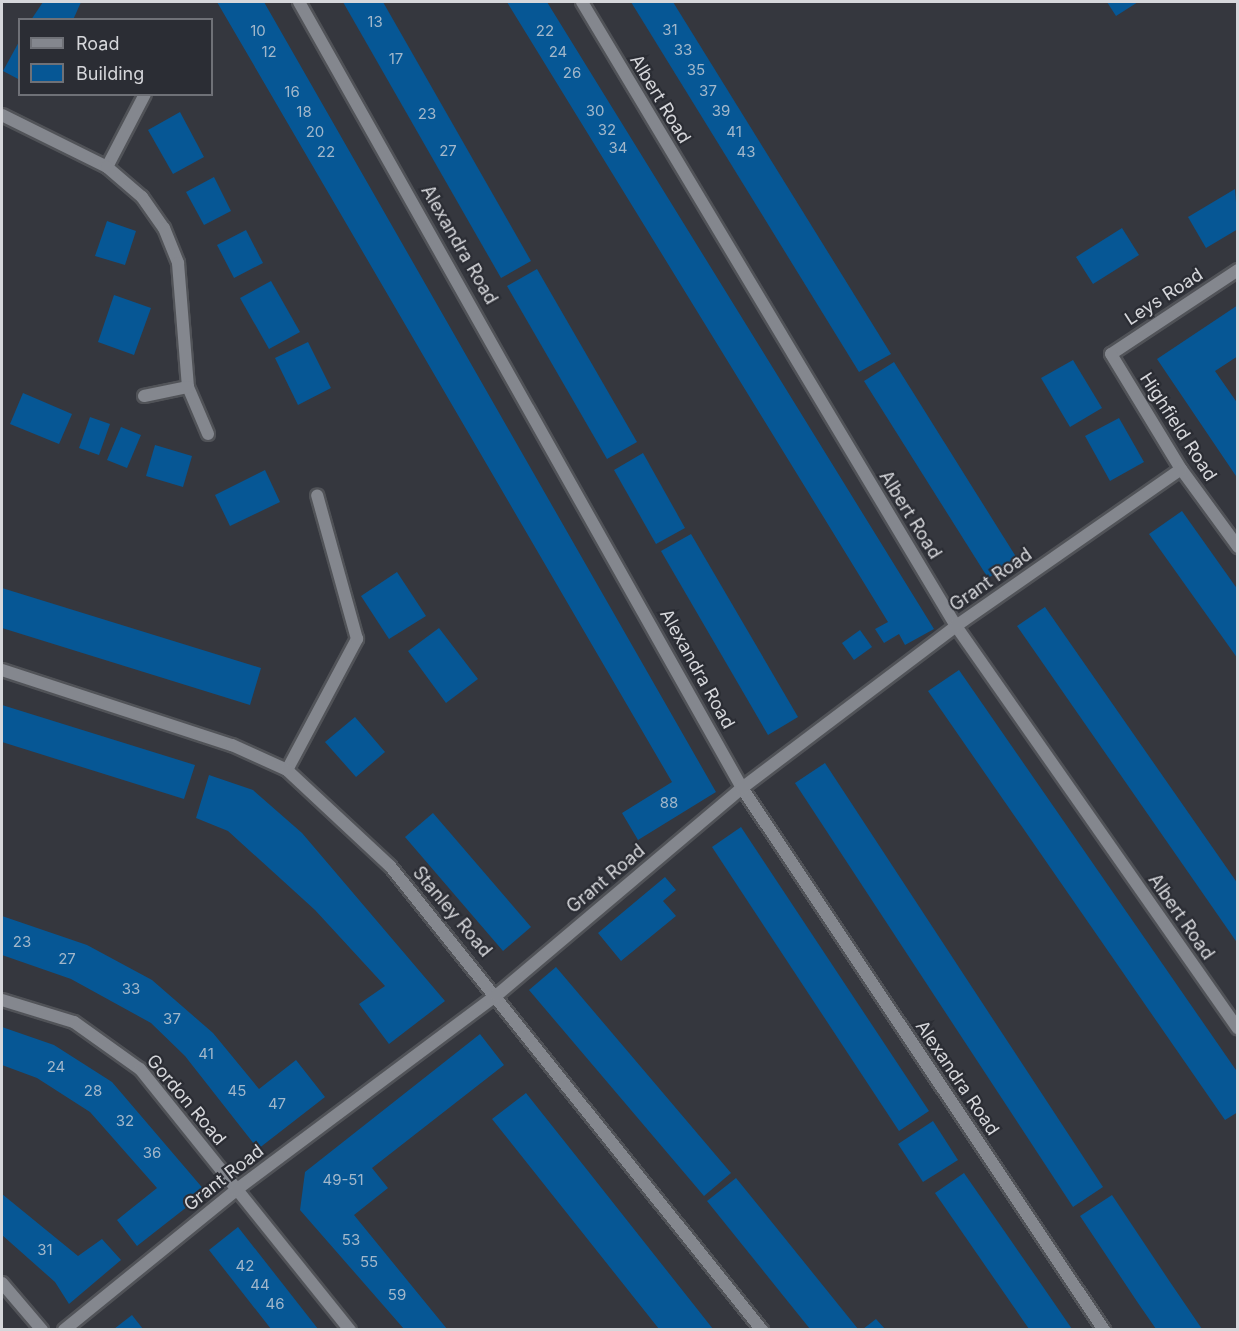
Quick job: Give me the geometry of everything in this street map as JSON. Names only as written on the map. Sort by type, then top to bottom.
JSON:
[{"type":"street","name":"Alexandra Road","points":[[299,2],[742,788],[1104,1329]]},
{"type":"street","name":"Albert Road","points":[[582,2],[956,626],[1238,1028]]},
{"type":"street","points":[[107,167],[144,96]]},
{"type":"street","points":[[2,116],[107,167],[142,197],[165,228],[178,263],[188,387],[208,434]]},
{"type":"street","name":"Leys Road","points":[[1111,354],[1238,270]]},
{"type":"street","name":"Highfield Road","points":[[1111,354],[1181,469],[1238,547]]},
{"type":"street","points":[[144,396],[188,387]]},
{"type":"street","name":"Grant Road","points":[[64,1329],[236,1190],[497,995],[742,788],[956,626],[1181,469]]},
{"type":"street","points":[[287,770],[357,639],[317,495]]},
{"type":"street","name":"Stanley Road","points":[[2,669],[232,745],[287,770],[390,866],[497,995],[762,1329]]},
{"type":"street","name":"Gordon Road","points":[[2,1000],[74,1022],[140,1069],[350,1329]]},
{"type":"street","points":[[2,1283],[42,1329]]},
{"type":"building","points":[[43,2],[81,2],[74,18],[32,18]]},
{"type":"building","points":[[217,2],[264,2],[716,792],[638,840],[622,813],[672,782]]},
{"type":"building","points":[[343,2],[383,2],[531,261],[501,278]]},
{"type":"building","points":[[507,2],[547,2],[934,629],[905,645],[899,634],[884,643],[875,629],[888,622]]},
{"type":"building","points":[[631,2],[673,2],[891,354],[859,372]]},
{"type":"building","points":[[1107,2],[1138,2],[1116,16]]},
{"type":"building","points":[[18,44],[18,79],[3,71]]},
{"type":"building","points":[[180,112],[204,157],[173,174],[148,130]]},
{"type":"building","points":[[214,177],[231,211],[204,225],[186,192]]},
{"type":"building","points":[[1235,189],[1238,229],[1206,248],[1188,217]]},
{"type":"building","points":[[107,221],[136,231],[125,265],[95,256]]},
{"type":"building","points":[[1122,228],[1139,255],[1093,284],[1076,257]]},
{"type":"building","points":[[246,230],[263,263],[234,278],[217,245]]},
{"type":"building","points":[[537,269],[637,442],[607,459],[507,286]]},
{"type":"building","points":[[271,281],[300,332],[269,349],[240,298]]},
{"type":"building","points":[[114,295],[151,308],[134,355],[98,342]]},
{"type":"building","points":[[1238,305],[1238,356],[1215,371],[1238,404],[1236,476],[1157,359]]},
{"type":"building","points":[[308,342],[331,388],[298,405],[275,358]]},
{"type":"building","points":[[1073,360],[1102,408],[1070,427],[1041,378]]},
{"type":"building","points":[[894,362],[1018,560],[988,578],[864,381]]},
{"type":"building","points":[[23,393],[72,414],[59,444],[10,424]]},
{"type":"building","points":[[90,417],[110,424],[99,455],[79,448]]},
{"type":"building","points":[[1119,418],[1144,462],[1110,481],[1085,436]]},
{"type":"building","points":[[121,427],[141,435],[127,468],[107,460]]},
{"type":"building","points":[[155,445],[192,456],[183,487],[146,476]]},
{"type":"building","points":[[643,453],[685,528],[656,544],[614,470]]},
{"type":"building","points":[[265,470],[280,502],[230,526],[215,495]]},
{"type":"building","points":[[1182,511],[1238,590],[1238,659],[1149,534]]},
{"type":"building","points":[[691,534],[798,717],[768,735],[661,551]]},
{"type":"building","points":[[397,572],[426,616],[389,639],[361,596]]},
{"type":"building","points":[[2,588],[261,668],[250,705],[2,628]]},
{"type":"building","points":[[1045,607],[1238,884],[1238,944],[1017,626]]},
{"type":"building","points":[[439,628],[478,679],[446,703],[408,651]]},
{"type":"building","points":[[860,630],[872,647],[854,660],[842,643]]},
{"type":"building","points":[[959,670],[1238,1073],[1238,1112],[1225,1120],[928,691]]},
{"type":"building","points":[[2,705],[195,765],[184,799],[2,742]]},
{"type":"building","points":[[355,717],[385,752],[356,777],[325,742]]},
{"type":"building","points":[[825,763],[1103,1187],[1073,1207],[795,783]]},
{"type":"building","points":[[209,775],[253,790],[302,833],[445,1001],[389,1044],[359,1004],[385,986],[315,910],[228,831],[196,818]]},
{"type":"building","points":[[433,813],[531,927],[503,951],[405,837]]},
{"type":"building","points":[[741,827],[929,1111],[899,1131],[712,847]]},
{"type":"building","points":[[665,877],[676,890],[663,901],[676,916],[621,961],[598,933]]},
{"type":"building","points":[[2,916],[87,945],[152,980],[213,1033],[259,1089],[296,1060],[325,1097],[258,1149],[185,1056],[151,1023],[71,979],[2,955]]},
{"type":"building","points":[[556,967],[731,1173],[704,1196],[529,990]]},
{"type":"building","points":[[2,1027],[54,1045],[112,1082],[206,1192],[137,1246],[117,1220],[157,1188],[90,1112],[37,1078],[2,1065]]},
{"type":"building","points":[[480,1034],[504,1065],[372,1168],[388,1188],[354,1215],[447,1329],[404,1329],[300,1210],[305,1172]]},
{"type":"building","points":[[526,1093],[713,1329],[659,1329],[492,1119]]},
{"type":"building","points":[[933,1121],[958,1160],[923,1182],[898,1144]]},
{"type":"building","points":[[964,1173],[1072,1329],[1029,1329],[935,1193]]},
{"type":"building","points":[[736,1178],[858,1329],[810,1329],[707,1201]]},
{"type":"building","points":[[2,1194],[78,1256],[102,1239],[121,1260],[69,1304],[55,1282],[2,1235]]},
{"type":"building","points":[[1112,1195],[1202,1329],[1156,1329],[1138,1303],[1080,1216]]},
{"type":"building","points":[[238,1227],[318,1329],[271,1329],[209,1250]]},
{"type":"building","points":[[132,1315],[143,1329],[114,1329]]},
{"type":"building","points":[[876,1319],[885,1329],[863,1329]]}]
